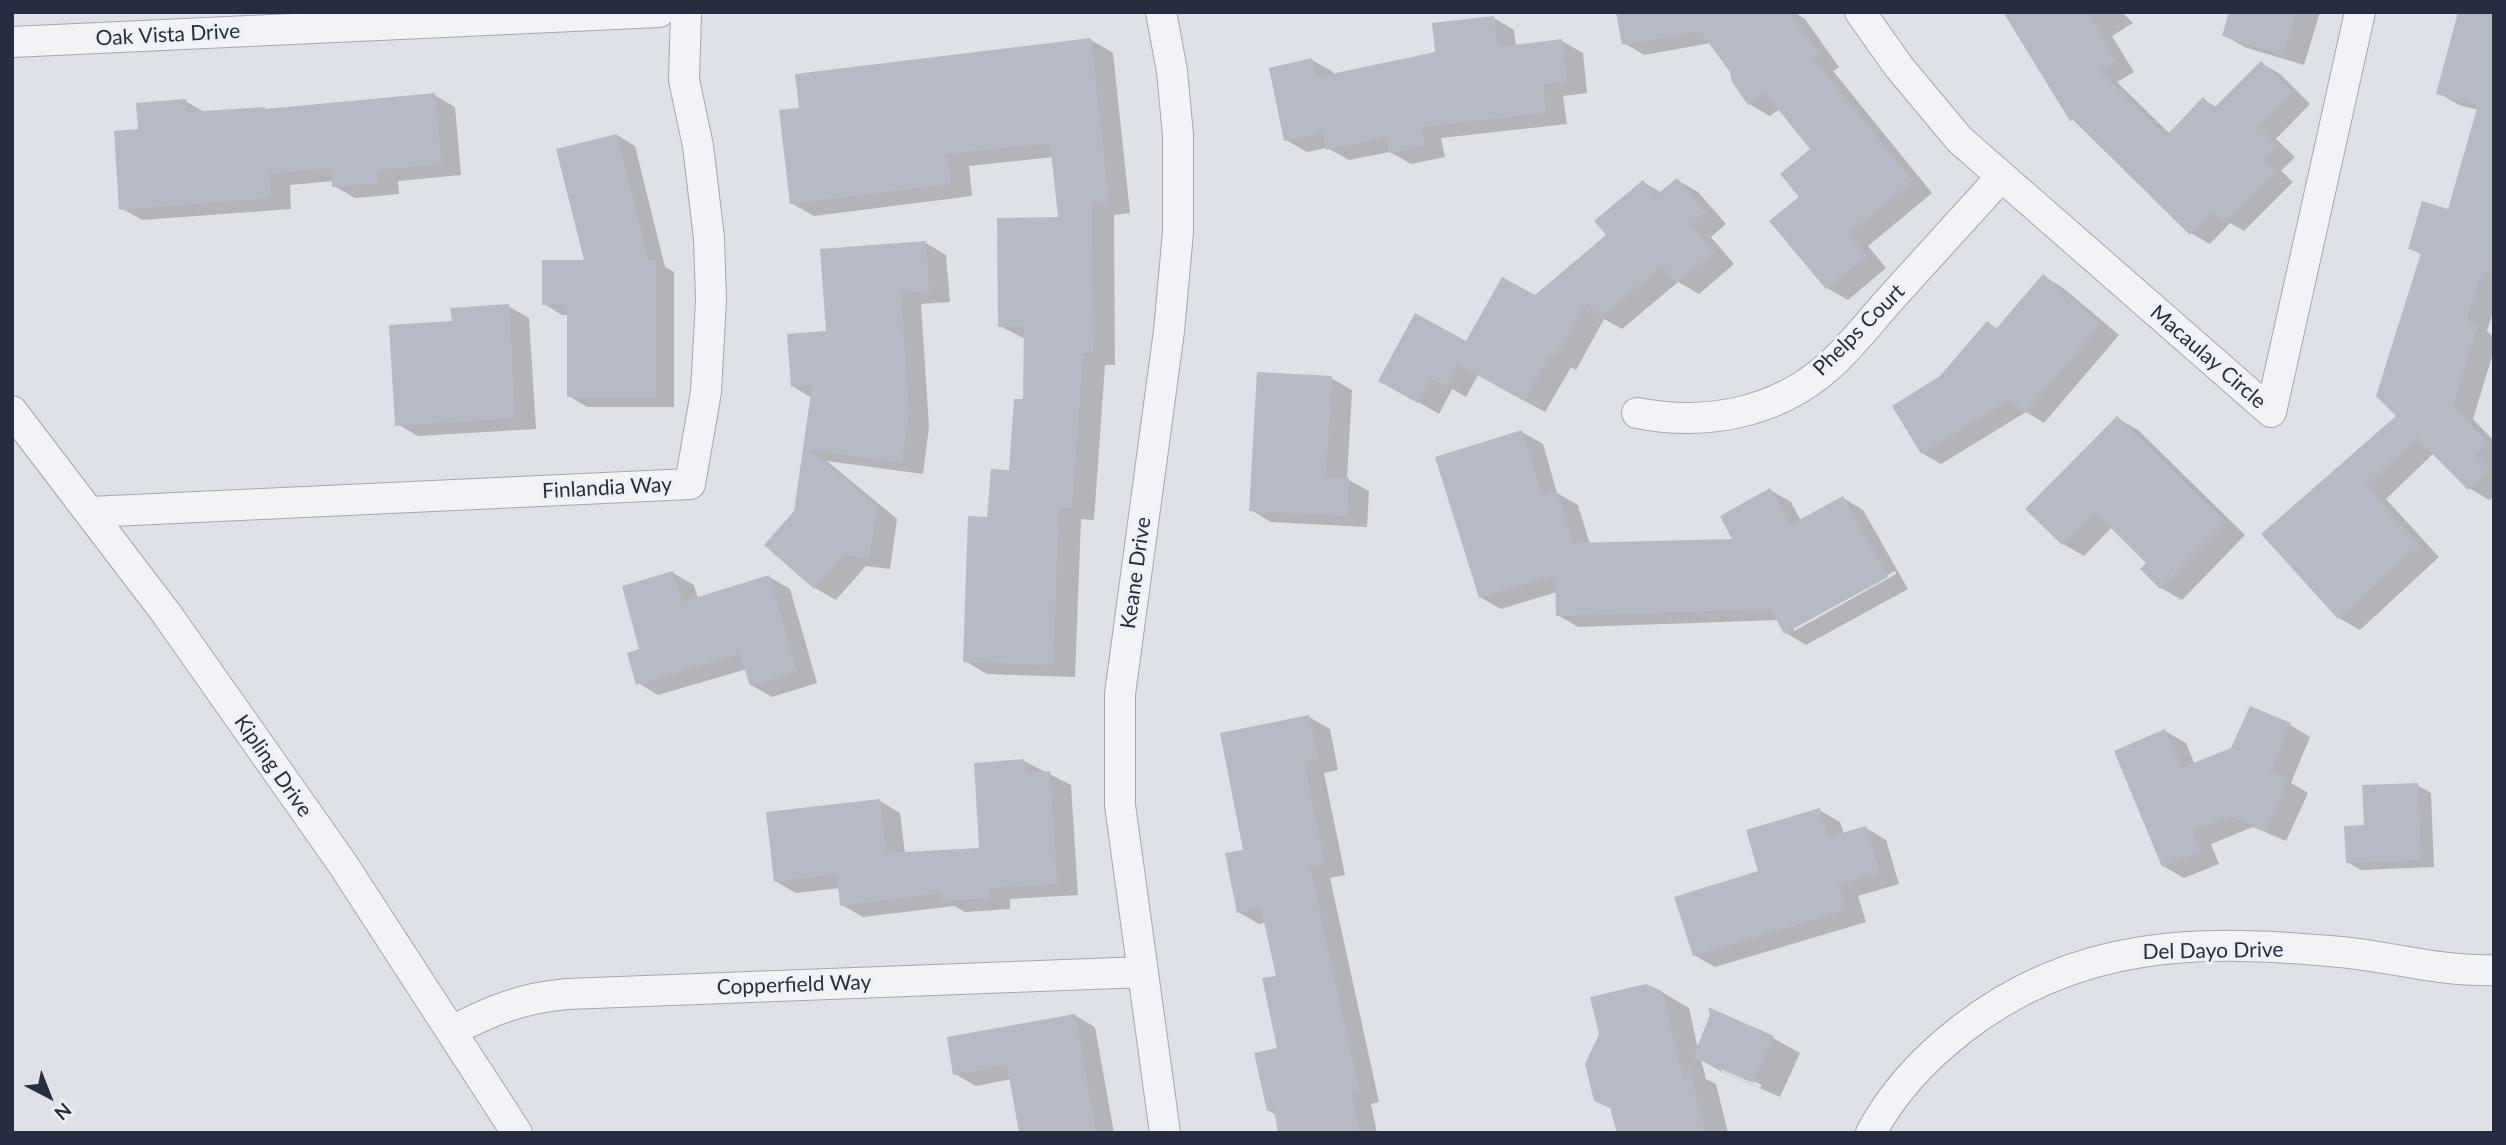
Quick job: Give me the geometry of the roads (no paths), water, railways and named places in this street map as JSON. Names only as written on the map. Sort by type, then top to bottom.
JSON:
[{"type":"street","name":"Oak Vista Drive","points":[[12,42],[659,12]]},
{"type":"street","name":"Finlandia Way","points":[[90,512],[690,484],[706,392],[711,300],[709,238],[698,146],[684,80],[686,12]]},
{"type":"street","name":"Keane Drive","points":[[1161,12],[1172,71],[1178,135],[1178,232],[1168,331],[1120,694],[1119,755],[1120,805],[1165,1133]]},
{"type":"street","name":"Macaulay Circle","points":[[1860,12],[1899,67],[1960,140],[2271,412],[2360,12]]},
{"type":"street","name":"Phelps Court","points":[[1637,413],[1661,418],[1710,418],[1736,414],[1784,397],[1828,368],[2001,177]]},
{"type":"street","name":"Kipling Drive","points":[[12,411],[174,625],[342,863],[517,1133]]},
{"type":"street","name":"Del Dayo Drive","points":[[1871,1133],[1905,1084],[1941,1046],[1982,1014],[2027,986],[2076,966],[2113,956],[2152,949],[2230,946],[2342,952],[2471,971],[2494,970]]},
{"type":"street","name":"Copperfield Way","points":[[452,1031],[489,1011],[514,1002],[567,993],[1143,972]]}]
